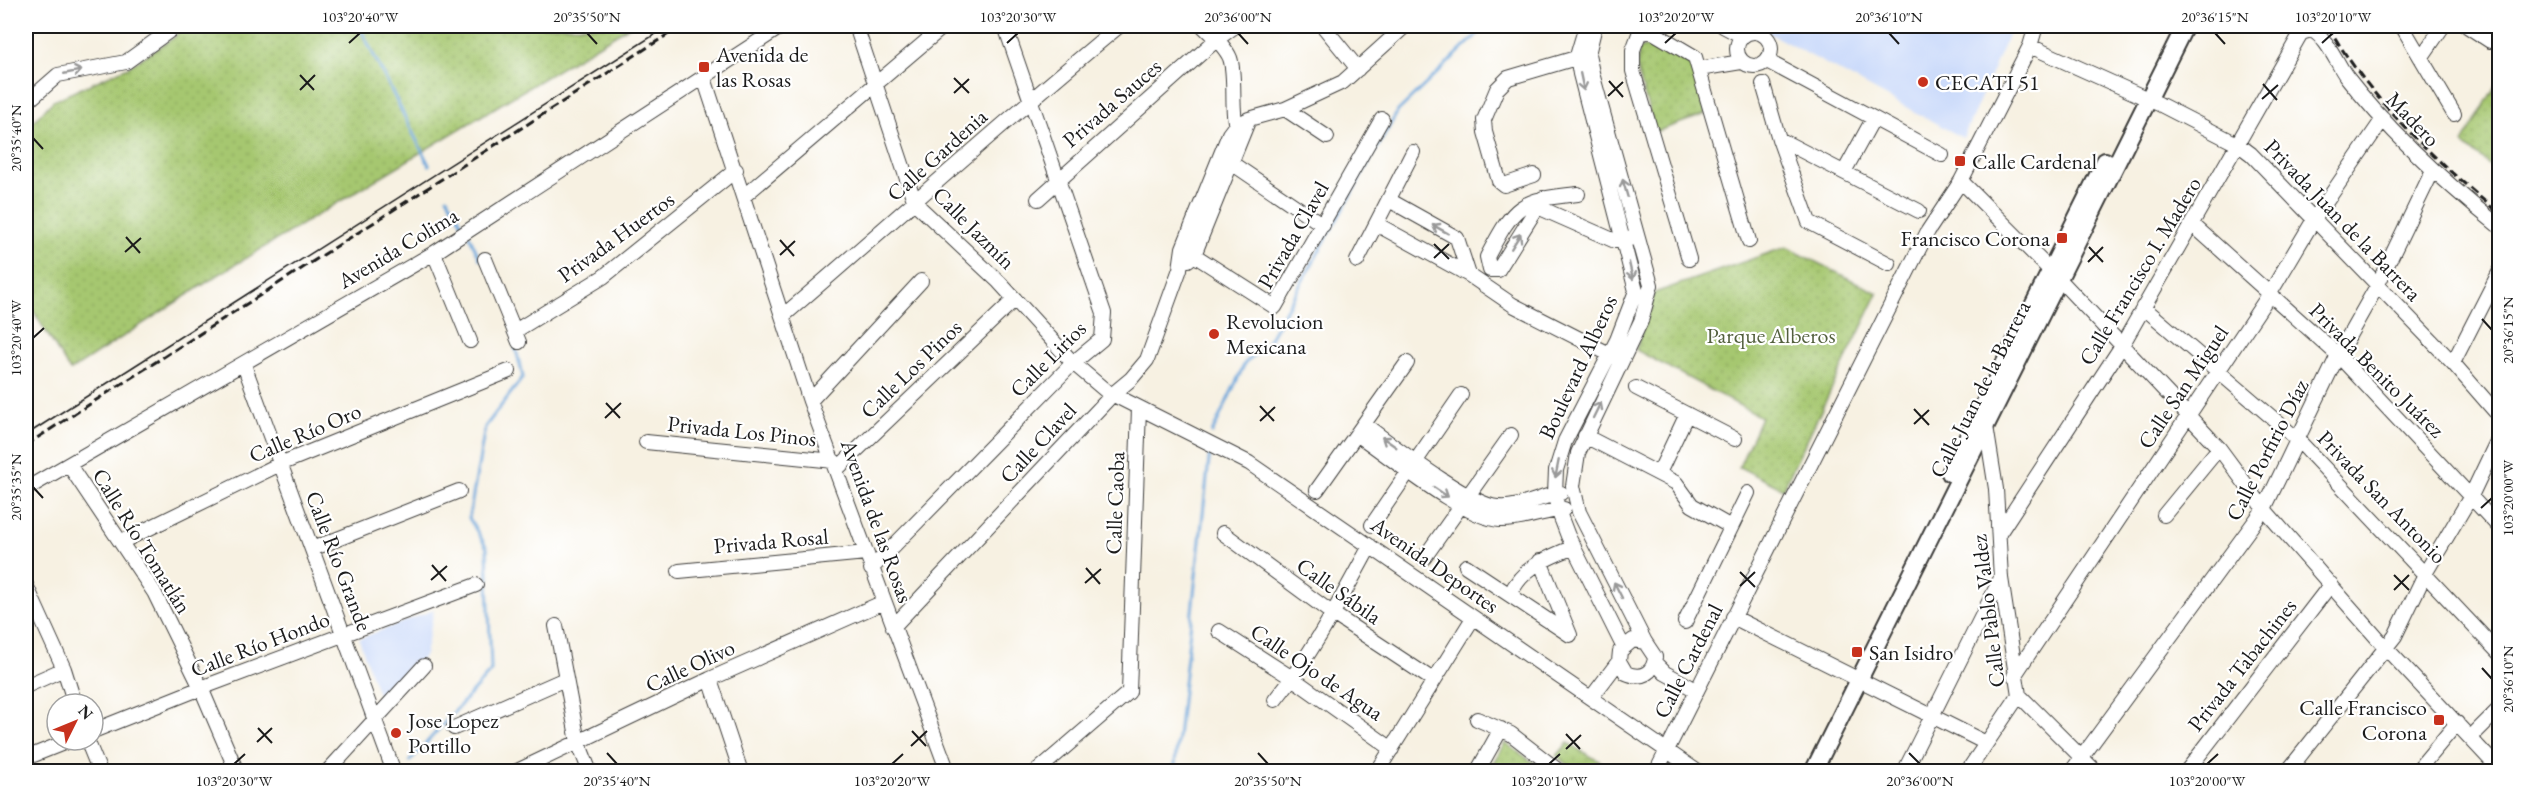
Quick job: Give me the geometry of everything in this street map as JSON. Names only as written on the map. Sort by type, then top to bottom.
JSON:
[{"type":"main road","name":"Calle Juan de la Barrera","points":[[1803,771],[1853,677],[2055,276],[2143,97],[2173,26]]},
{"type":"main road","name":"Calle Juan de la Barrera","points":[[2143,97],[2185,26]]},
{"type":"main road","name":"Calle Juan de la Barrera","points":[[1813,771],[1853,677]]},
{"type":"street","points":[[26,103],[58,75],[126,62],[176,26]]},
{"type":"street","name":"Avenida Colima","points":[[26,489],[244,365],[434,253],[782,26]]},
{"type":"street","name":"Calle Jazmín","points":[[856,26],[877,83],[915,203],[1015,299],[1073,363],[1113,394],[1139,408]]},
{"type":"street","points":[[744,196],[944,26]]},
{"type":"street","name":"Calle Lirios","points":[[871,568],[1073,363],[1102,339],[1104,313],[1005,26]]},
{"type":"street","name":"Calle Gardenia","points":[[783,316],[915,203],[1030,99],[1119,26]]},
{"type":"street","points":[[1203,26],[1230,59],[1239,132]]},
{"type":"street","name":"Privada Sauces","points":[[1038,199],[1216,40],[1235,26]]},
{"type":"street","points":[[1323,26],[1358,69]]},
{"type":"street","points":[[1239,132],[1249,120],[1285,109],[1333,88],[1358,69],[1405,26]]},
{"type":"street","name":"Boulevard Alberos","points":[[1586,26],[1583,55],[1592,126],[1625,240],[1636,291],[1615,357],[1578,453],[1574,491],[1578,508],[1645,642]]},
{"type":"street","name":"Boulevard Alberos","points":[[1595,26],[1583,55],[1640,237],[1651,285],[1641,321],[1615,357],[1565,441],[1556,470],[1555,494],[1557,510],[1623,646]]},
{"type":"street","points":[[1723,26],[1742,36]]},
{"type":"street","name":"Calle Cardenal","points":[[1656,771],[1928,231],[1961,181],[2030,46],[2036,26]]},
{"type":"street","points":[[2402,26],[2454,114]]},
{"type":"street","points":[[2421,58],[2443,26]]},
{"type":"street","points":[[2467,26],[2490,41]]},
{"type":"street","name":"Madero","points":[[2311,30],[2318,33],[2341,69],[2383,119],[2433,170],[2499,227]]},
{"type":"street","name":"Calle Francisco I. Madero","points":[[2000,532],[2121,347],[2239,145],[2301,33],[2311,30]]},
{"type":"street","points":[[1689,259],[1633,71],[1633,50],[1639,34],[1651,31],[1695,57],[1749,241]]},
{"type":"street","points":[[1741,62],[1737,46],[1742,36],[1753,32],[1764,35],[1771,45],[1767,61]]},
{"type":"street","name":"Privada Juan de la Barrera","points":[[2030,46],[2143,97],[2239,145],[2256,159],[2313,221],[2453,363],[2499,417]]},
{"type":"street","points":[[1534,175],[1504,185],[1499,181],[1484,120],[1497,89],[1508,78],[1583,55]]},
{"type":"street","points":[[1699,69],[1741,62],[1751,67],[1767,61],[1942,155]]},
{"type":"street","name":"Avenida de las Rosas","points":[[704,78],[810,401],[948,771]]},
{"type":"street","points":[[1763,84],[1779,139],[1809,222],[1889,264]]},
{"type":"street","points":[[1285,109],[1327,137]]},
{"type":"street","name":"Privada Clavel","points":[[1188,251],[1275,307],[1382,119]]},
{"type":"street","points":[[1844,172],[1873,119]]},
{"type":"street","name":"Calle San Miguel","points":[[2014,676],[2269,295],[2313,221],[2383,119]]},
{"type":"street","name":"Calle Clavel","points":[[893,627],[1147,360],[1180,269],[1230,162],[1239,132]]},
{"type":"street","name":"Calle Clavel","points":[[1188,251],[1222,149],[1239,132]]},
{"type":"street","points":[[1779,139],[1920,212]]},
{"type":"street","points":[[1358,261],[1413,153]]},
{"type":"street","points":[[1230,162],[1323,225]]},
{"type":"street","name":"Privada Huertos","points":[[485,259],[517,336],[603,277],[736,170]]},
{"type":"street","name":"Calle Porfirio Díaz","points":[[2071,771],[2264,510],[2338,355],[2377,286],[2433,170]]},
{"type":"street","points":[[1961,181],[2189,415],[2219,448],[2264,510],[2385,647],[2471,737],[2499,770]]},
{"type":"street","points":[[1578,194],[1536,202],[1615,241],[1640,237]]},
{"type":"street","points":[[1389,200],[1457,238],[1468,275]]},
{"type":"street","name":"Privada Benito Juárez","points":[[2192,224],[2338,355],[2499,528]]},
{"type":"street","points":[[1378,225],[1468,275],[1521,310],[1615,357]]},
{"type":"street","points":[[434,253],[470,341]]},
{"type":"street","points":[[2453,363],[2499,271]]},
{"type":"street","points":[[810,401],[921,281]]},
{"type":"street","name":"Calle Los Pinos","points":[[835,465],[1015,299]]},
{"type":"street","name":"Privada San Antonio","points":[[2143,307],[2298,439],[2426,572],[2499,654]]},
{"type":"street","points":[[1317,490],[1407,363]]},
{"type":"street","name":"Calle Río Grande","points":[[244,365],[394,771]]},
{"type":"street","name":"Calle Río Oro","points":[[121,542],[280,464],[509,371]]},
{"type":"street","points":[[1635,388],[1735,440]]},
{"type":"street","points":[[1372,525],[1461,395]]},
{"type":"street","name":"Avenida Deportes","points":[[1139,408],[1235,454],[1665,751],[1698,771]]},
{"type":"street","name":"Calle Caoba","points":[[1036,771],[1129,692],[1139,408]]},
{"type":"street","points":[[1659,473],[1687,414]]},
{"type":"street","name":"Calle Pablo Valdez","points":[[1981,423],[2000,532],[2001,578],[2014,676],[2019,695],[2096,771]]},
{"type":"street","points":[[1361,430],[1465,500],[1482,517],[1501,520],[1578,508]]},
{"type":"street","points":[[1424,558],[1511,435]]},
{"type":"street","points":[[2288,771],[2404,621],[2426,572],[2470,496],[2499,435]]},
{"type":"street","points":[[1585,436],[1659,473],[1682,488],[1692,505],[1731,527]]},
{"type":"street","name":"Privada Los Pinos","points":[[646,442],[835,465]]},
{"type":"street","points":[[2164,515],[2219,448]]},
{"type":"street","name":"Calle Río Tomatlán","points":[[69,465],[154,592],[201,688],[234,771]]},
{"type":"street","points":[[312,549],[459,491]]},
{"type":"street","points":[[1465,500],[1498,507],[1574,491]]},
{"type":"street","points":[[1685,621],[1748,493]]},
{"type":"street","name":"Calle Sábila","points":[[1222,533],[1332,614],[1433,681]]},
{"type":"street","points":[[1275,700],[1292,678],[1332,614],[1370,546]]},
{"type":"street","points":[[1510,595],[1524,573],[1540,561],[1574,547]]},
{"type":"street","name":"Privada Rosal","points":[[679,571],[866,553]]},
{"type":"street","points":[[1466,566],[1570,635],[1540,561]]},
{"type":"street","points":[[1904,771],[2001,578]]},
{"type":"street","name":"Privada Tabachines","points":[[2186,771],[2331,584]]},
{"type":"street","points":[[26,585],[64,669],[71,692]]},
{"type":"street","name":"Calle Río Hondo","points":[[105,726],[476,585]]},
{"type":"street","name":"Calle Olivo","points":[[515,771],[710,679],[885,602]]},
{"type":"street","points":[[1733,617],[1986,743]]},
{"type":"street","points":[[1377,771],[1473,618]]},
{"type":"street","points":[[556,626],[578,742],[590,771]]},
{"type":"street","name":"Calle Ojo de Agua","points":[[1219,631],[1292,678],[1392,748]]},
{"type":"street","points":[[1591,698],[1619,661],[1623,646],[1633,640],[1645,642],[1654,651],[1655,663],[1665,673],[1696,690]]},
{"type":"street","points":[[1619,661],[1621,668],[1633,676],[1647,674],[1655,663]]},
{"type":"street","points":[[327,771],[424,666]]},
{"type":"street","points":[[26,686],[64,669]]},
{"type":"street","points":[[454,728],[565,679]]},
{"type":"street","points":[[710,679],[741,771]]},
{"type":"street","points":[[1967,771],[2019,695]]},
{"type":"street","points":[[2471,737],[2499,708]]},
{"type":"street","points":[[1477,719],[1501,729],[1560,771]]},
{"type":"street","points":[[2416,771],[2457,723]]},
{"type":"street","points":[[1477,771],[1501,729]]},
{"type":"street","points":[[26,758],[45,750]]},
{"type":"street","points":[[92,752],[100,771]]},
{"type":"shaded area","name":"CECATI 51","points":[[1756,26],[2012,26],[1963,138]]},
{"type":"shaded area","points":[[434,610],[425,655],[382,706],[359,639]]},
{"type":"green space","points":[[182,26],[630,26],[218,275],[70,371],[26,299],[26,129],[53,101],[130,66],[175,37]]},
{"type":"green space","points":[[1647,46],[1659,47],[1692,65],[1706,114],[1655,132],[1637,69],[1639,49]]},
{"type":"green space","points":[[2499,79],[2499,173],[2463,143]]},
{"type":"green space","name":"Parque Alberos","points":[[1786,247],[1878,293],[1783,489],[1739,467],[1761,417],[1636,350],[1654,293]]},
{"type":"green space","points":[[1505,743],[1546,771],[1488,771]]},
{"type":"green space","points":[[1568,743],[1616,771],[1574,771],[1557,756]]},
{"type":"waterway","points":[[359,26],[429,165]]},
{"type":"waterway","points":[[1212,433],[1245,363],[1267,344],[1398,111],[1486,26]]},
{"type":"waterway","points":[[447,197],[464,227]]},
{"type":"waterway","points":[[469,235],[480,259]]},
{"type":"waterway","points":[[410,761],[491,671],[487,548],[469,518],[485,427],[523,377],[515,346]]},
{"type":"waterway","points":[[1174,772],[1210,451]]},
{"type":"tram line","points":[[26,435],[668,26]]},
{"type":"railway","points":[[26,445],[681,26]]},
{"type":"railway","points":[[2328,26],[2363,79],[2383,104],[2451,172],[2500,214]]},
{"type":"place","name":"Avenida de las Rosas","points":[[704,67]]},
{"type":"place","name":"CECATI 51","points":[[1923,82]]},
{"type":"place","name":"Calle Cardenal","points":[[1960,161]]},
{"type":"place","name":"Francisco Corona","points":[[2062,238]]},
{"type":"place","name":"Revolucion Mexicana","points":[[1214,334]]},
{"type":"place","name":"San Isidro","points":[[1857,652]]},
{"type":"place","name":"Calle Francisco Corona","points":[[2439,720]]},
{"type":"place","name":"Jose Lopez Portillo","points":[[396,733]]}]
